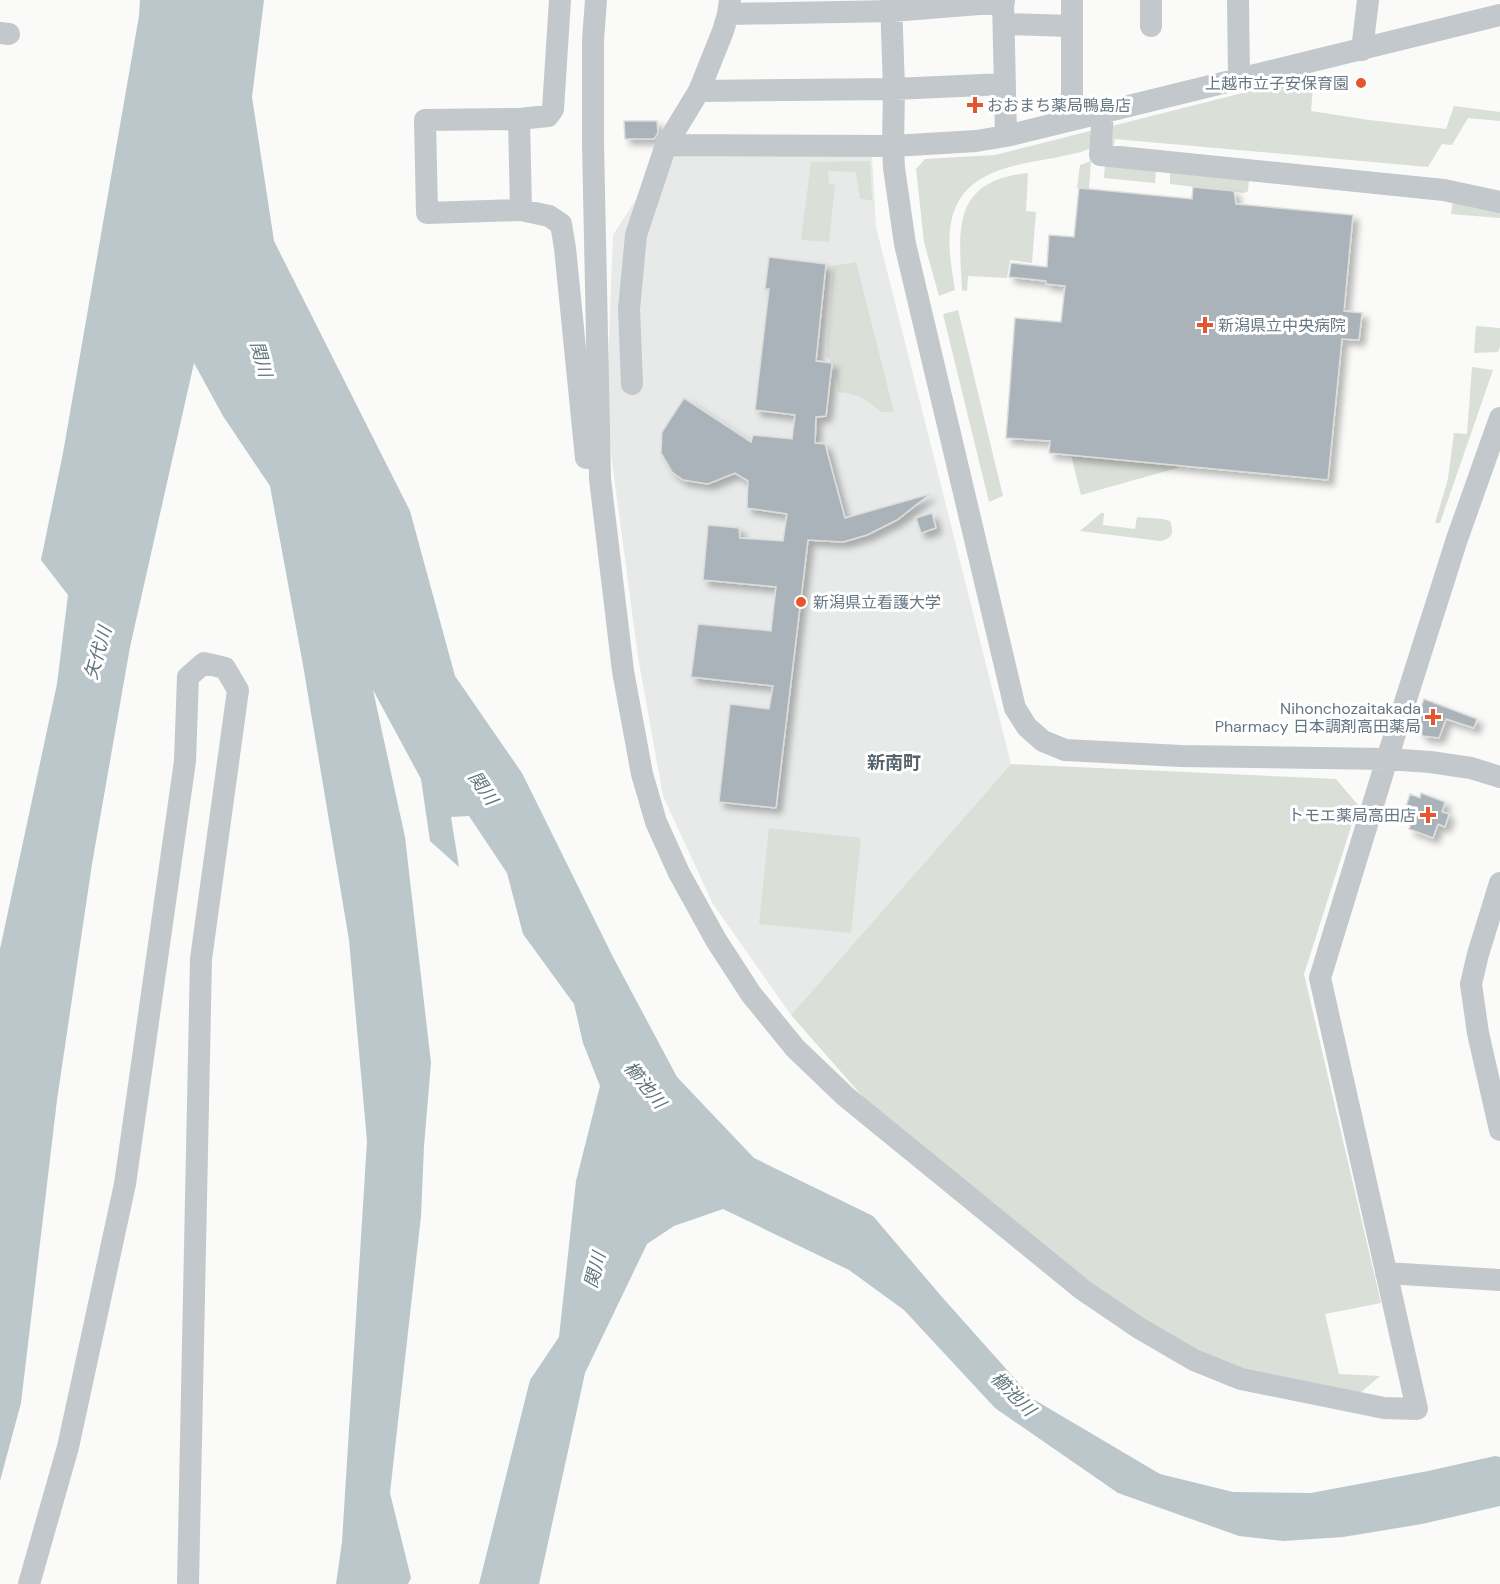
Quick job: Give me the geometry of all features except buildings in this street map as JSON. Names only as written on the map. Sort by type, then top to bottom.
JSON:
[{"type":"street","points":[[560,0],[553,109],[548,116],[425,120],[427,213],[521,210],[549,216],[561,224],[586,459],[600,479]]},
{"type":"street","points":[[596,0],[593,40],[593,143],[600,479],[623,671],[642,774],[656,822],[679,873],[716,940],[751,994],[795,1048],[845,1096],[1083,1290],[1139,1328],[1194,1360],[1241,1379],[1383,1408],[1417,1409],[1320,978],[1457,540],[1495,449],[1500,418]]},
{"type":"street","points":[[1072,0],[1072,119]]},
{"type":"street","points":[[1151,0],[1151,26]]},
{"type":"street","points":[[1238,0],[1239,79]]},
{"type":"street","points":[[1362,50],[1368,0]]},
{"type":"street","points":[[632,384],[629,309],[636,236],[666,145],[699,91],[723,31],[729,7],[891,5],[1004,9],[1071,26]]},
{"type":"street","points":[[891,5],[894,168],[905,244],[1016,708],[1028,727],[1043,741],[1065,750],[1181,756],[1387,759],[1471,768],[1500,777]]},
{"type":"street","points":[[1004,9],[1006,136]]},
{"type":"street","points":[[666,145],[893,146],[976,141],[1006,136],[1500,15]]},
{"type":"street","points":[[699,91],[1004,84]]},
{"type":"street","points":[[1103,112],[1100,155],[1444,190],[1500,202]]},
{"type":"street","points":[[519,118],[521,210]]},
{"type":"street","points":[[29,1584],[68,1447],[125,1184],[185,761],[188,677],[204,663],[225,668],[238,690],[201,959],[188,1584]]},
{"type":"street","points":[[1500,883],[1478,954],[1472,984],[1474,1010],[1492,1064],[1500,1130]]},
{"type":"street","points":[[1386,1273],[1500,1280]]},
{"type":"shaded area","points":[[1314,75],[1311,111],[1446,129],[1454,106],[1500,112],[1500,121],[1468,118],[1452,145],[1442,144],[1428,167],[1115,139],[1113,150],[1107,139],[1108,127]]},
{"type":"shaded area","points":[[1094,130],[1091,148],[1002,169],[977,181],[967,190],[953,214],[950,230],[950,253],[955,290],[939,296],[924,242],[916,169],[925,159],[995,155]]},
{"type":"shaded area","name":"新潟県立看護大学","points":[[668,150],[872,156],[876,227],[1011,764],[791,1015],[713,904],[663,796],[638,657],[606,416],[613,235]]},
{"type":"shaded area","points":[[870,161],[872,200],[860,199],[856,172],[828,171],[829,184],[835,185],[829,242],[801,240],[811,162]]},
{"type":"shaded area","points":[[1091,161],[1089,189],[1077,188],[1080,165]]},
{"type":"shaded area","points":[[1105,165],[1156,170],[1155,183],[1104,178]]},
{"type":"shaded area","points":[[1170,171],[1249,180],[1248,191],[1244,193],[1170,184]]},
{"type":"shaded area","points":[[1028,173],[1026,211],[1036,212],[1032,263],[1010,260],[1007,278],[968,276],[967,291],[962,290],[961,228],[972,197],[985,186],[1003,178]]},
{"type":"shaded area","points":[[1453,200],[1500,209],[1500,218],[1451,214]]},
{"type":"shaded area","points":[[856,262],[894,412],[881,412],[861,398],[838,392],[834,368],[826,356],[833,266]]},
{"type":"shaded area","points":[[958,310],[1003,496],[989,502],[943,314]]},
{"type":"shaded area","points":[[1476,326],[1500,328],[1498,352],[1474,353]]},
{"type":"shaded area","points":[[1472,367],[1493,370],[1440,523],[1435,523],[1448,479],[1454,433],[1467,434]]},
{"type":"shaded area","points":[[1071,455],[1184,466],[1081,495]]},
{"type":"shaded area","points":[[1104,513],[1103,525],[1135,529],[1137,517],[1170,521],[1171,534],[1168,539],[1160,541],[1080,531]]},
{"type":"shaded area","points":[[1011,764],[1336,779],[1358,805],[1304,974],[1381,1303],[1325,1314],[1339,1374],[1380,1376],[1359,1394],[1252,1373],[1198,1352],[1104,1297],[871,1106],[791,1015]]},
{"type":"shaded area","points":[[769,828],[861,838],[851,933],[759,924]]},
{"type":"water","points":[[140,0],[264,0],[252,97],[274,241],[410,511],[455,676],[522,773],[613,957],[677,1077],[754,1158],[873,1216],[1033,1399],[1160,1474],[1233,1492],[1311,1493],[1495,1456],[1500,1457],[1500,1506],[1422,1524],[1343,1537],[1283,1541],[1239,1536],[1118,1493],[995,1408],[904,1310],[849,1270],[723,1209],[674,1226],[647,1244],[585,1373],[539,1584],[479,1584],[530,1380],[559,1337],[576,1181],[600,1086],[583,1043],[574,1004],[523,934],[507,873],[469,816],[451,817],[459,867],[430,841],[421,779],[373,690],[405,837],[431,1063],[421,1216],[390,1493],[411,1578],[408,1584],[336,1584],[342,1542],[367,1141],[349,940],[303,665],[270,486],[223,416],[194,363],[130,647],[92,864],[57,1100],[21,1403],[0,1481],[0,949],[57,684],[68,595],[41,560],[63,453]]},
{"type":"place","name":"上越市立子安保育園","points":[[1361,83]]},
{"type":"place","name":"おおまち薬局鴨島店","points":[[975,105]]},
{"type":"place","name":"新潟県立中央病院","points":[[1205,325]]},
{"type":"place","name":"新潟県立看護大学","points":[[801,602]]},
{"type":"place","name":"Nihonchozaitakada Pharmacy 日本調剤高田薬局","points":[[1433,717]]},
{"type":"place","name":"トモエ薬局高田店","points":[[1428,815]]},
{"type":"district","name":"新南町","points":[[894,763]]},
{"type":"water label","name":"関川","points":[[261,359]]},
{"type":"water label","name":"矢代川","points":[[98,653]]},
{"type":"water label","name":"関川","points":[[483,788]]},
{"type":"water label","name":"櫛池川","points":[[645,1085]]},
{"type":"water label","name":"関川","points":[[595,1270]]},
{"type":"water label","name":"櫛池川","points":[[1013,1394]]}]
